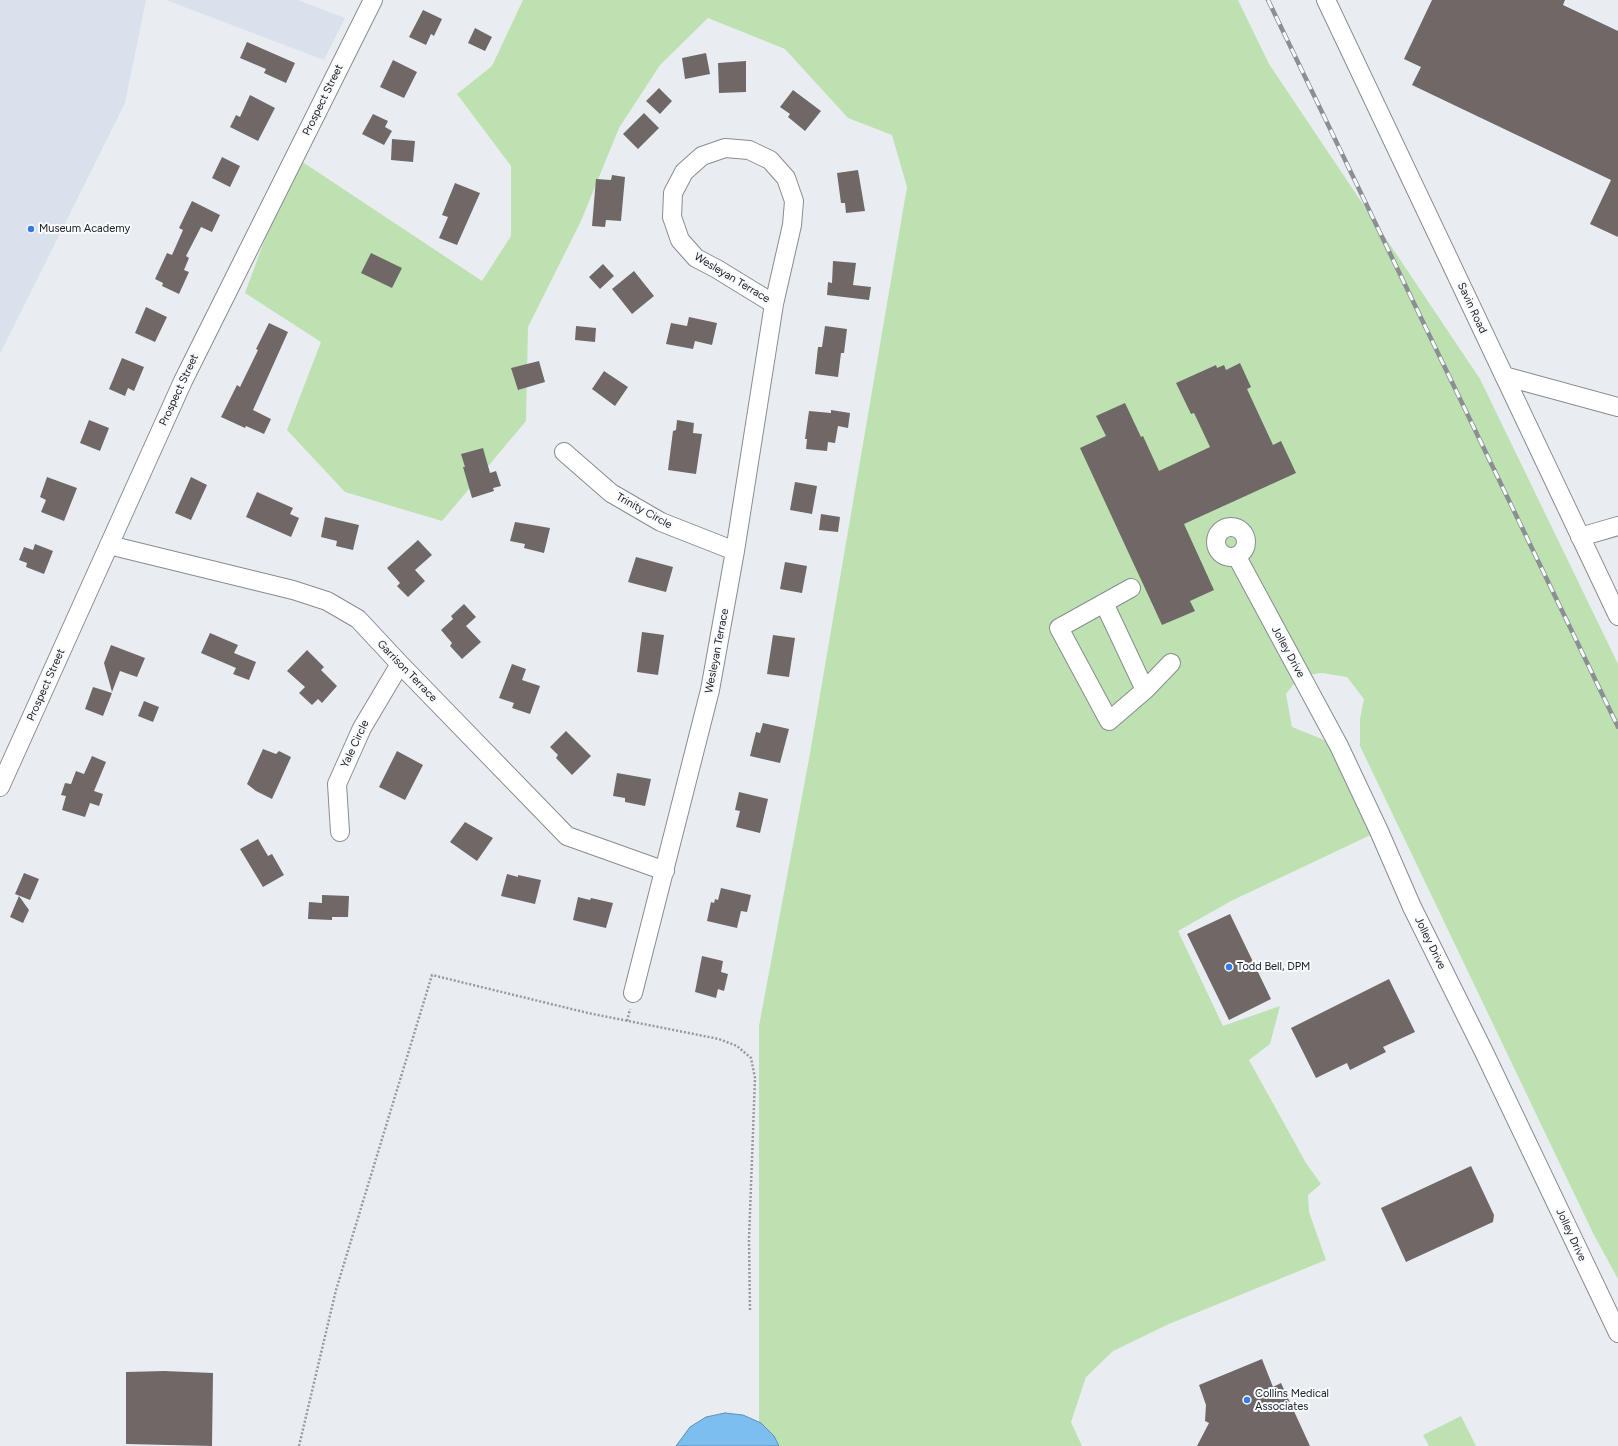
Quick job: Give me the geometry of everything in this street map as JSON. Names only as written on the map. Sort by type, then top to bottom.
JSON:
[{"type":"street","name":"Prospect Street","points":[[0,787],[210,323],[373,0]]},
{"type":"street","name":"Savin Road","points":[[1326,0],[1618,616]]},
{"type":"street","name":"Wesleyan Terrace","points":[[633,993],[710,690],[735,551],[774,304],[792,225],[794,201],[786,178],[770,160],[749,150],[725,148],[702,156],[684,172],[673,194],[672,217],[680,240],[696,258],[717,268],[774,304]]},
{"type":"street","points":[[1504,376],[1618,407]]},
{"type":"street","name":"Trinity Circle","points":[[564,452],[612,492],[661,522],[735,551]]},
{"type":"street","points":[[1580,537],[1618,526]]},
{"type":"street","name":"Garrison Terrace","points":[[109,545],[293,590],[327,601],[358,618],[400,664],[567,836],[665,871]]},
{"type":"street","name":"Jolley Drive","points":[[1237,556],[1339,746],[1379,831],[1412,907],[1484,1052],[1618,1333]]},
{"type":"street","points":[[1131,588],[1059,628],[1109,721],[1145,690],[1171,663]]},
{"type":"street","points":[[1104,603],[1145,690]]},
{"type":"street","name":"Yale Circle","points":[[340,832],[337,784],[362,728],[400,664]]},
{"type":"path","points":[[299,1446],[336,1290],[432,975],[588,1013],[718,1039],[737,1046],[751,1058],[755,1078],[749,1239],[750,1310]]},
{"type":"shaded area","name":"Museum Academy","points":[[0,0],[146,0],[125,103],[0,354]]},
{"type":"shaded area","points":[[166,0],[298,0],[345,18],[324,60]]},
{"type":"green space","points":[[523,0],[1238,0],[1269,64],[1480,379],[1618,664],[1618,1279],[1593,1233],[1360,746],[1360,719],[1364,699],[1347,677],[1322,673],[1300,676],[1286,694],[1292,727],[1339,746],[1379,831],[1231,901],[1178,931],[1223,1026],[1280,1006],[1270,1044],[1249,1060],[1306,1163],[1321,1184],[1308,1195],[1309,1212],[1326,1260],[1169,1324],[1113,1351],[1086,1377],[1071,1422],[1082,1446],[759,1446],[759,1026],[809,759],[907,187],[892,135],[848,118],[785,49],[708,18],[660,65],[619,128],[581,221],[528,327],[526,421],[442,521],[345,492],[287,430],[321,342],[245,293],[295,157],[482,281],[511,236],[511,166],[457,94],[492,66]]},
{"type":"green space","points":[[1461,1416],[1476,1446],[1429,1446],[1423,1435]]},
{"type":"water","points":[[725,1413],[743,1415],[761,1423],[774,1436],[779,1446],[676,1446],[690,1427],[706,1417]]},
{"type":"building","points":[[1432,0],[1565,0],[1563,5],[1618,31],[1618,237],[1590,224],[1611,180],[1412,85],[1421,67],[1404,59]]},
{"type":"building","points":[[423,10],[442,19],[434,36],[431,34],[426,45],[409,37]]},
{"type":"building","points":[[475,28],[492,37],[485,51],[468,43]]},
{"type":"building","points":[[247,42],[295,63],[286,83],[264,73],[266,69],[240,58]]},
{"type":"building","points":[[706,53],[710,74],[685,79],[682,58]]},
{"type":"building","points":[[393,60],[417,72],[404,98],[380,87]]},
{"type":"building","points":[[746,61],[746,92],[719,93],[718,63]]},
{"type":"building","points":[[659,88],[672,101],[660,114],[646,101]]},
{"type":"building","points":[[793,90],[821,111],[805,131],[788,117],[790,114],[780,107]]},
{"type":"building","points":[[250,95],[275,108],[258,141],[230,127],[236,115],[240,117]]},
{"type":"building","points":[[644,113],[659,128],[638,149],[623,134]]},
{"type":"building","points":[[373,114],[388,121],[385,127],[392,131],[384,145],[362,134]]},
{"type":"building","points":[[392,139],[415,141],[413,162],[391,160]]},
{"type":"building","points":[[222,157],[240,166],[230,187],[212,178]]},
{"type":"building","points":[[858,170],[865,211],[846,213],[845,203],[841,203],[837,173]]},
{"type":"building","points":[[612,175],[625,177],[621,221],[606,220],[605,227],[592,226],[596,179],[611,180]]},
{"type":"building","points":[[455,183],[480,193],[457,245],[439,238],[448,217],[442,215]]},
{"type":"building","points":[[192,201],[220,215],[212,232],[201,227],[186,256],[189,258],[184,270],[189,272],[179,294],[162,286],[163,283],[155,279],[167,253],[172,255],[183,230],[179,228]]},
{"type":"building","points":[[371,253],[402,268],[392,288],[361,273]]},
{"type":"building","points":[[833,261],[856,263],[853,285],[871,287],[869,300],[827,295],[828,282],[832,283]]},
{"type":"building","points":[[603,264],[614,276],[600,289],[589,277]]},
{"type":"building","points":[[634,271],[654,296],[632,314],[612,289]]},
{"type":"building","points":[[146,307],[167,317],[155,342],[135,333]]},
{"type":"building","points":[[689,317],[717,323],[712,345],[695,341],[693,349],[666,344],[671,323],[687,326]]},
{"type":"building","points":[[269,323],[288,332],[253,410],[271,419],[264,434],[246,426],[245,428],[221,417],[237,385],[240,387]]},
{"type":"building","points":[[576,326],[596,328],[595,342],[575,340]]},
{"type":"building","points":[[825,326],[847,329],[844,353],[841,353],[838,377],[815,374],[818,347],[822,347]]},
{"type":"building","points":[[122,358],[144,367],[134,391],[128,388],[125,396],[109,389]]},
{"type":"building","points":[[539,361],[545,382],[518,390],[511,368]]},
{"type":"building","points":[[1240,363],[1251,387],[1247,389],[1273,445],[1281,441],[1296,473],[1184,524],[1214,590],[1190,601],[1195,611],[1162,625],[1080,448],[1106,436],[1096,416],[1125,403],[1141,437],[1143,436],[1159,471],[1210,447],[1194,413],[1191,414],[1176,383],[1216,365],[1217,368],[1224,365],[1226,370]]},
{"type":"building","points":[[604,371],[628,387],[615,406],[592,389]]},
{"type":"building","points":[[831,410],[850,413],[848,428],[838,426],[835,443],[828,442],[827,451],[806,449],[807,439],[805,439],[809,411],[831,413]]},
{"type":"building","points":[[89,420],[109,428],[100,451],[80,443]]},
{"type":"building","points":[[677,420],[694,423],[693,433],[702,434],[696,474],[668,470],[673,431],[676,430]]},
{"type":"building","points":[[483,448],[490,473],[496,471],[501,486],[493,488],[494,491],[472,498],[463,467],[465,467],[461,454]]},
{"type":"building","points":[[47,477],[77,488],[64,521],[41,512],[46,500],[40,497]]},
{"type":"building","points":[[191,477],[207,485],[191,520],[175,513]]},
{"type":"building","points":[[795,482],[817,486],[812,514],[790,510]]},
{"type":"building","points":[[257,492],[293,508],[290,514],[299,518],[291,537],[246,517]]},
{"type":"building","points":[[821,514],[840,517],[838,532],[819,530]]},
{"type":"building","points":[[325,517],[359,525],[353,550],[336,546],[337,541],[321,537]]},
{"type":"building","points":[[515,522],[550,528],[544,553],[524,548],[525,544],[510,541]]},
{"type":"building","points":[[418,540],[432,555],[415,570],[425,581],[408,597],[397,586],[400,583],[387,568]]},
{"type":"building","points":[[35,544],[53,551],[44,574],[26,567],[27,563],[19,560],[24,547],[33,550]]},
{"type":"building","points":[[636,557],[673,567],[666,592],[628,582]]},
{"type":"building","points":[[785,562],[807,566],[802,593],[780,589]]},
{"type":"building","points":[[464,604],[476,617],[466,626],[481,642],[462,659],[450,646],[452,643],[441,630],[453,619],[451,616]]},
{"type":"building","points":[[642,632],[664,635],[658,675],[637,672]]},
{"type":"building","points":[[210,633],[238,645],[234,653],[256,662],[249,680],[233,674],[236,668],[201,653]]},
{"type":"building","points":[[773,635],[795,638],[789,677],[767,674]]},
{"type":"building","points":[[111,645],[145,658],[137,677],[120,671],[112,692],[104,663]]},
{"type":"building","points":[[307,650],[324,667],[321,670],[337,686],[322,703],[318,699],[312,705],[299,693],[305,687],[287,671]]},
{"type":"building","points":[[512,664],[526,669],[522,680],[540,686],[530,714],[512,708],[514,703],[499,698]]},
{"type":"building","points":[[93,687],[112,693],[103,716],[85,709]]},
{"type":"building","points":[[144,701],[159,707],[153,722],[138,716]]},
{"type":"building","points":[[763,723],[789,729],[780,763],[750,756],[756,732],[760,733]]},
{"type":"building","points":[[566,731],[591,756],[572,775],[556,758],[558,755],[550,747]]},
{"type":"building","points":[[263,749],[276,754],[279,751],[291,757],[272,799],[256,791],[247,784]]},
{"type":"building","points":[[397,751],[423,765],[405,800],[379,787]]},
{"type":"building","points":[[92,756],[106,762],[94,791],[103,794],[99,806],[90,803],[85,817],[62,810],[66,796],[61,795],[65,783],[71,784],[76,771],[84,774]]},
{"type":"building","points":[[617,773],[651,779],[645,806],[625,802],[625,798],[613,796]]},
{"type":"building","points":[[739,792],[768,799],[760,833],[736,827],[740,811],[735,810]]},
{"type":"building","points":[[465,822],[493,838],[477,861],[450,842]]},
{"type":"building","points":[[258,839],[268,856],[272,854],[284,875],[263,887],[240,849]]},
{"type":"building","points":[[24,873],[39,879],[30,900],[15,894]]},
{"type":"building","points":[[507,874],[541,880],[535,904],[501,896]]},
{"type":"building","points":[[721,888],[751,895],[747,912],[741,911],[737,928],[707,921],[711,902],[714,903],[715,899],[718,900]]},
{"type":"building","points":[[322,895],[349,896],[348,917],[332,917],[332,920],[308,919],[309,902],[322,903]]},
{"type":"building","points":[[19,896],[29,910],[23,923],[10,917]]},
{"type":"building","points":[[578,897],[590,900],[591,898],[613,903],[606,928],[573,920]]},
{"type":"building","name":"Todd Bell, DPM","points":[[1230,914],[1271,999],[1229,1020],[1187,934]]},
{"type":"building","points":[[702,956],[723,961],[721,972],[728,974],[724,991],[718,989],[716,998],[695,992]]},
{"type":"building","points":[[1389,979],[1415,1032],[1383,1047],[1386,1052],[1350,1070],[1347,1063],[1316,1078],[1291,1028]]},
{"type":"building","points":[[1471,1166],[1494,1215],[1493,1222],[1406,1262],[1381,1208]]},
{"type":"building","name":"Collins Medical Associates","points":[[1262,1359],[1273,1387],[1281,1383],[1310,1446],[1197,1446],[1209,1423],[1205,1421],[1206,1405],[1199,1385]]},
{"type":"building","points":[[164,1371],[213,1373],[212,1446],[126,1444],[126,1372]]},
{"type":"railway","points":[[1268,0],[1618,727]]},
{"type":"place","name":"Museum Academy","points":[[31,229]]},
{"type":"place","name":"Todd Bell, DPM","points":[[1229,967]]},
{"type":"place","name":"Collins Medical Associates","points":[[1247,1400]]}]
